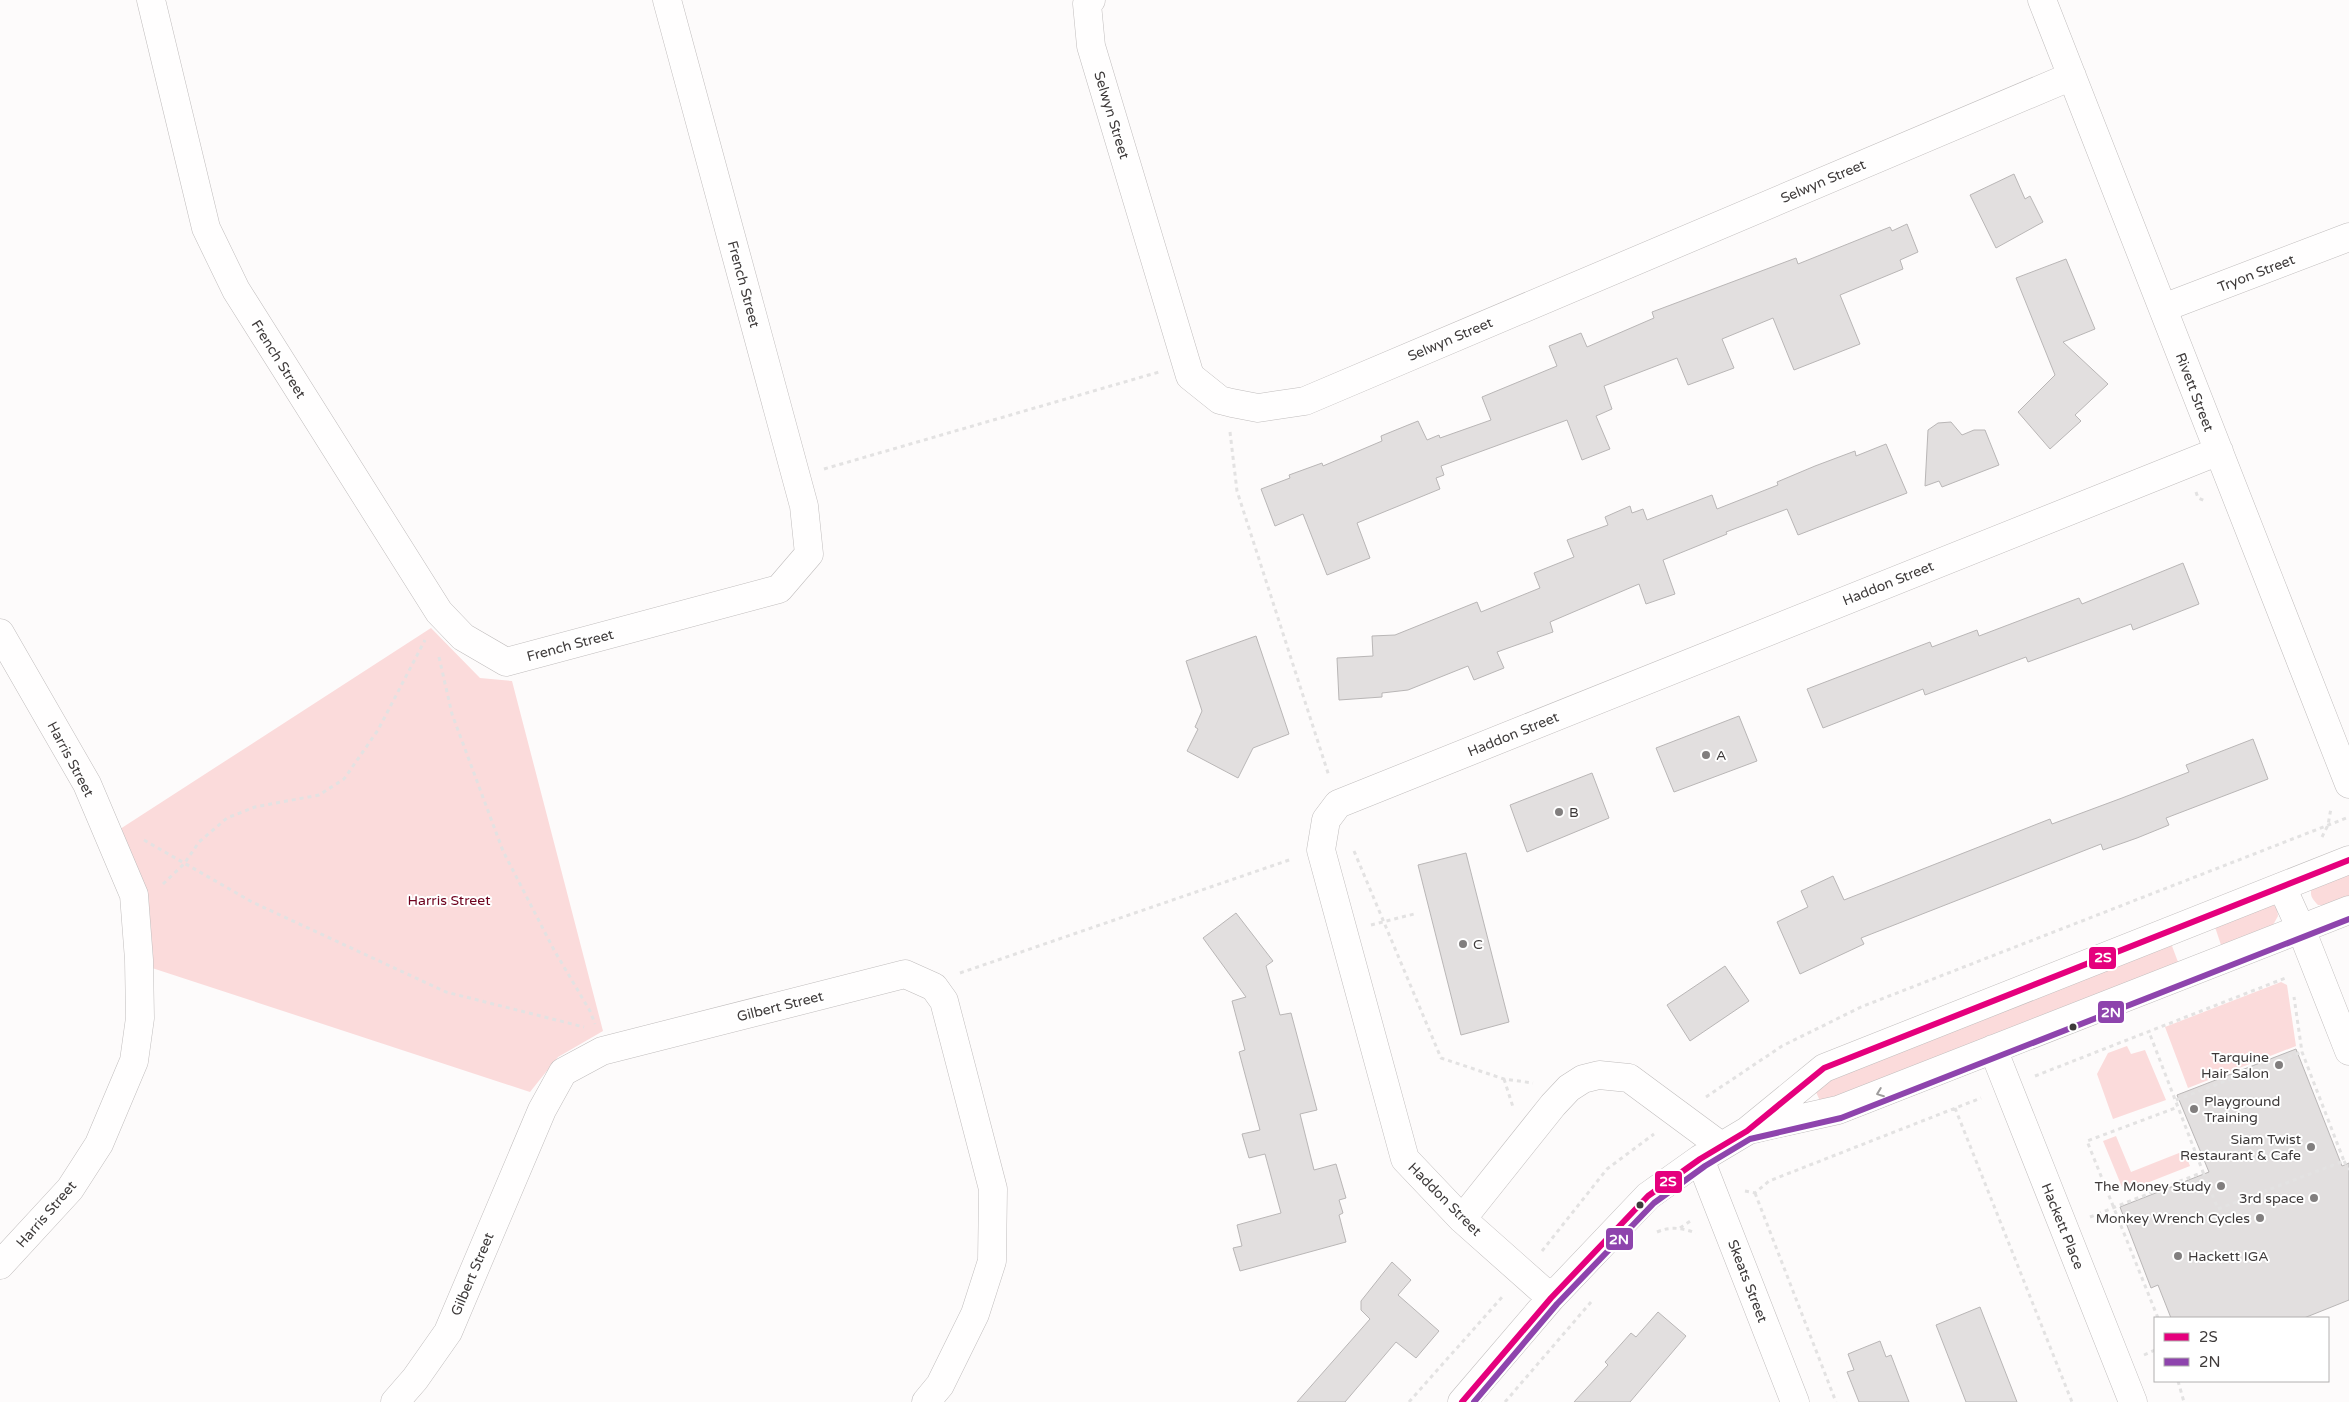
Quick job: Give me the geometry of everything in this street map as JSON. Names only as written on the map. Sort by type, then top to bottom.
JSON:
[{"type":"street","name":"French Street","points":[[151,0],[206,228],[232,282],[440,612],[463,636],[506,662],[780,589],[808,554],[804,506],[797,477],[667,0]]},
{"type":"street","name":"Selwyn Street","points":[[1091,0],[1087,4],[1091,46],[1190,376],[1220,400],[1258,408],[1305,400],[2072,76]]},
{"type":"street","name":"Rivett Street","points":[[2042,0],[2219,451],[2340,793]]},
{"type":"street","name":"Tryon Street","points":[[2163,308],[2349,237]]},
{"type":"street","name":"Haddon Street","points":[[1551,1298],[1462,1220],[1406,1159],[1322,850],[1326,820],[1338,804],[2219,451]]},
{"type":"street","name":"Harris Street","points":[[0,633],[87,784],[134,895],[139,960],[140,1018],[134,1061],[99,1144],[70,1190],[0,1265]]},
{"type":"street","points":[[1462,1402],[1551,1298],[1648,1196],[1746,1131],[1824,1068],[2349,860]]},
{"type":"street","points":[[2282,887],[2301,929],[2349,1051]]},
{"type":"street","points":[[1746,1131],[1838,1110],[2349,910]]},
{"type":"street","name":"Gilbert Street","points":[[395,1402],[415,1379],[448,1332],[542,1110],[563,1072],[602,1051],[606,1038],[905,974],[934,987],[944,1001],[993,1190],[992,1261],[975,1314],[940,1385],[926,1402]]},
{"type":"street","name":"Hackett Place","points":[[1993,1049],[2133,1402]]},
{"type":"street","points":[[1462,1220],[1552,1105],[1569,1088],[1584,1079],[1599,1075],[1630,1078],[1711,1153]]},
{"type":"street","name":"Skeats Street","points":[[1711,1153],[1795,1402]]},
{"type":"path","points":[[797,477],[1164,371]]},
{"type":"path","points":[[1232,403],[1229,430],[1237,491],[1338,804]]},
{"type":"path","points":[[135,910],[184,864],[198,842],[228,818],[255,807],[319,795],[344,779],[378,730],[440,612]]},
{"type":"path","points":[[438,654],[452,714],[503,851],[554,950],[606,1038]]},
{"type":"path","points":[[2318,841],[2325,834],[2332,810],[2340,793]]},
{"type":"path","points":[[1753,1064],[1782,1046],[1860,1006],[2349,817]]},
{"type":"path","points":[[142,839],[252,902],[446,992],[606,1038]]},
{"type":"path","points":[[1351,843],[1441,1058],[1504,1079],[1515,1112]]},
{"type":"path","points":[[928,984],[1322,850]]},
{"type":"path","points":[[1344,932],[1414,914]]},
{"type":"path","points":[[1754,1193],[1768,1181],[2290,976],[2292,986]]},
{"type":"path","points":[[2293,995],[2302,1052],[2349,1170]]},
{"type":"path","points":[[2149,1032],[2218,1209],[2344,1161]]},
{"type":"path","points":[[2176,1100],[2302,1052]]},
{"type":"path","points":[[2158,1317],[2087,1141],[2178,1107]]},
{"type":"path","points":[[1955,1108],[2072,1402]]},
{"type":"path","points":[[1410,1402],[1574,1213],[1607,1169]]},
{"type":"path","points":[[2064,1228],[2204,1172]]},
{"type":"path","points":[[1740,1190],[1754,1193]]},
{"type":"path","points":[[1754,1193],[1836,1402]]},
{"type":"path","points":[[1655,1233],[1666,1228],[1680,1228]]},
{"type":"path","points":[[1505,1402],[1594,1299]]},
{"type":"path","points":[[2178,1382],[2184,1402]]},
{"type":"green space","points":[[431,628],[480,678],[512,681],[603,1031],[558,1057],[530,1092],[149,967],[117,831]]},
{"type":"green space","points":[[2349,869],[2349,896],[2328,905],[2318,905],[2313,900],[2311,890],[2314,883]]},
{"type":"green space","points":[[2271,903],[2277,908],[2278,916],[2273,925],[2221,945],[2213,921]]},
{"type":"green space","points":[[2169,938],[2178,962],[1821,1103],[1815,1090],[1826,1082]]},
{"type":"green space","points":[[2281,982],[2287,985],[2296,1046],[2188,1088],[2165,1027]]},
{"type":"green space","points":[[2127,1046],[2131,1054],[2145,1050],[2166,1100],[2113,1119],[2097,1074],[2108,1053]]},
{"type":"green space","points":[[2116,1136],[2131,1172],[2184,1151],[2190,1166],[2124,1192],[2103,1141]]},
{"type":"building","points":[[2014,174],[2025,199],[2030,196],[2043,222],[1996,248],[1970,195]]},
{"type":"building","points":[[1907,224],[1918,252],[1900,260],[1903,269],[1840,295],[1860,344],[1794,370],[1773,318],[1722,339],[1734,368],[1688,385],[1677,358],[1604,386],[1612,409],[1596,416],[1610,449],[1582,460],[1567,420],[1441,466],[1444,475],[1436,478],[1440,489],[1357,523],[1370,558],[1327,575],[1303,514],[1275,526],[1261,489],[1290,478],[1289,475],[1322,463],[1323,466],[1382,441],[1381,436],[1418,421],[1427,440],[1439,435],[1440,438],[1491,420],[1482,397],[1557,366],[1549,346],[1581,333],[1587,347],[1654,318],[1652,312],[1796,258],[1798,264],[1890,227],[1892,231]]},
{"type":"building","points":[[2066,259],[2095,329],[2063,342],[2108,384],[2075,415],[2081,421],[2050,449],[2018,412],[2055,375],[2016,278]]},
{"type":"building","points":[[1951,422],[1962,435],[1974,430],[1985,430],[1999,465],[1942,487],[1939,481],[1925,486],[1928,430],[1938,423]]},
{"type":"building","points":[[1886,444],[1907,493],[1798,535],[1787,509],[1726,532],[1727,534],[1663,560],[1675,594],[1646,604],[1639,584],[1550,622],[1553,632],[1497,652],[1504,668],[1474,680],[1468,666],[1408,690],[1382,693],[1382,697],[1339,700],[1337,658],[1373,656],[1372,636],[1395,635],[1477,602],[1481,612],[1540,588],[1534,573],[1574,557],[1567,540],[1608,525],[1605,517],[1630,506],[1632,513],[1643,509],[1647,520],[1712,495],[1717,509],[1778,485],[1777,482],[1815,466],[1855,451],[1856,456]]},
{"type":"building","points":[[2183,563],[2199,604],[2133,630],[2131,624],[2028,662],[2026,657],[1925,695],[1923,689],[1823,728],[1807,689],[1930,642],[1932,647],[1977,630],[1979,636],[2079,598],[2082,604]]},
{"type":"building","points":[[1256,636],[1289,734],[1253,748],[1238,778],[1187,751],[1198,729],[1195,727],[1202,711],[1186,661]]},
{"type":"building","name":"A","points":[[1739,716],[1757,761],[1674,792],[1656,748]]},
{"type":"building","points":[[2253,739],[2268,779],[2166,818],[2169,825],[2137,838],[2103,850],[2101,844],[1861,938],[1864,944],[1800,974],[1777,922],[1808,907],[1801,891],[1833,876],[1844,900],[2050,819],[2052,824],[2189,772],[2186,765]]},
{"type":"building","name":"B","points":[[1592,773],[1609,818],[1527,852],[1510,805]]},
{"type":"building","name":"C","points":[[1466,853],[1509,1022],[1461,1035],[1418,865]]},
{"type":"building","points":[[1236,913],[1273,961],[1266,966],[1280,1015],[1291,1013],[1317,1110],[1300,1114],[1314,1170],[1336,1164],[1346,1198],[1339,1200],[1343,1213],[1339,1215],[1346,1242],[1240,1271],[1233,1248],[1242,1246],[1237,1225],[1281,1213],[1265,1154],[1249,1158],[1242,1134],[1260,1130],[1239,1052],[1245,1050],[1232,1001],[1246,997],[1203,938]]},
{"type":"building","points":[[1725,966],[1749,1001],[1690,1041],[1667,1005]]},
{"type":"building","points":[[2296,1049],[2342,1166],[2349,1163],[2349,1300],[2306,1317],[2171,1317],[2158,1285],[2151,1288],[2120,1207],[2209,1172],[2177,1095]]},
{"type":"building","points":[[1392,1262],[1411,1280],[1398,1295],[1439,1331],[1416,1358],[1396,1342],[1345,1402],[1297,1402],[1370,1319],[1361,1310],[1361,1301]]},
{"type":"building","points":[[1980,1307],[2017,1402],[1966,1402],[1936,1325]]},
{"type":"building","points":[[1658,1312],[1686,1336],[1630,1402],[1574,1402],[1608,1365],[1605,1362],[1631,1333],[1636,1337]]},
{"type":"building","points":[[1880,1341],[1886,1357],[1891,1355],[1909,1402],[1859,1402],[1847,1372],[1854,1370],[1848,1354]]},
{"type":"transit line","name":"2S","points":[[1462,1402],[1551,1298],[1648,1196],[1700,1159],[1747,1131],[1824,1068],[2349,860]]},
{"type":"transit line","name":"2N","points":[[1474,1402],[1557,1304],[1654,1203],[1705,1166],[1750,1139],[1841,1118],[2349,919]]},
{"type":"place","name":"A","points":[[1706,755]]},
{"type":"place","name":"B","points":[[1559,812]]},
{"type":"place","name":"C","points":[[1463,944]]},
{"type":"place","name":"Tarquine Hair Salon","points":[[2279,1065]]},
{"type":"place","name":"Playground Training","points":[[2194,1109]]},
{"type":"place","name":"Siam Twist Restaurant & Cafe","points":[[2311,1147]]},
{"type":"place","name":"The Money Study","points":[[2221,1186]]},
{"type":"place","name":"3rd space","points":[[2314,1198]]},
{"type":"place","name":"Monkey Wrench Cycles","points":[[2260,1218]]},
{"type":"place","name":"Hackett IGA","points":[[2178,1256]]}]
